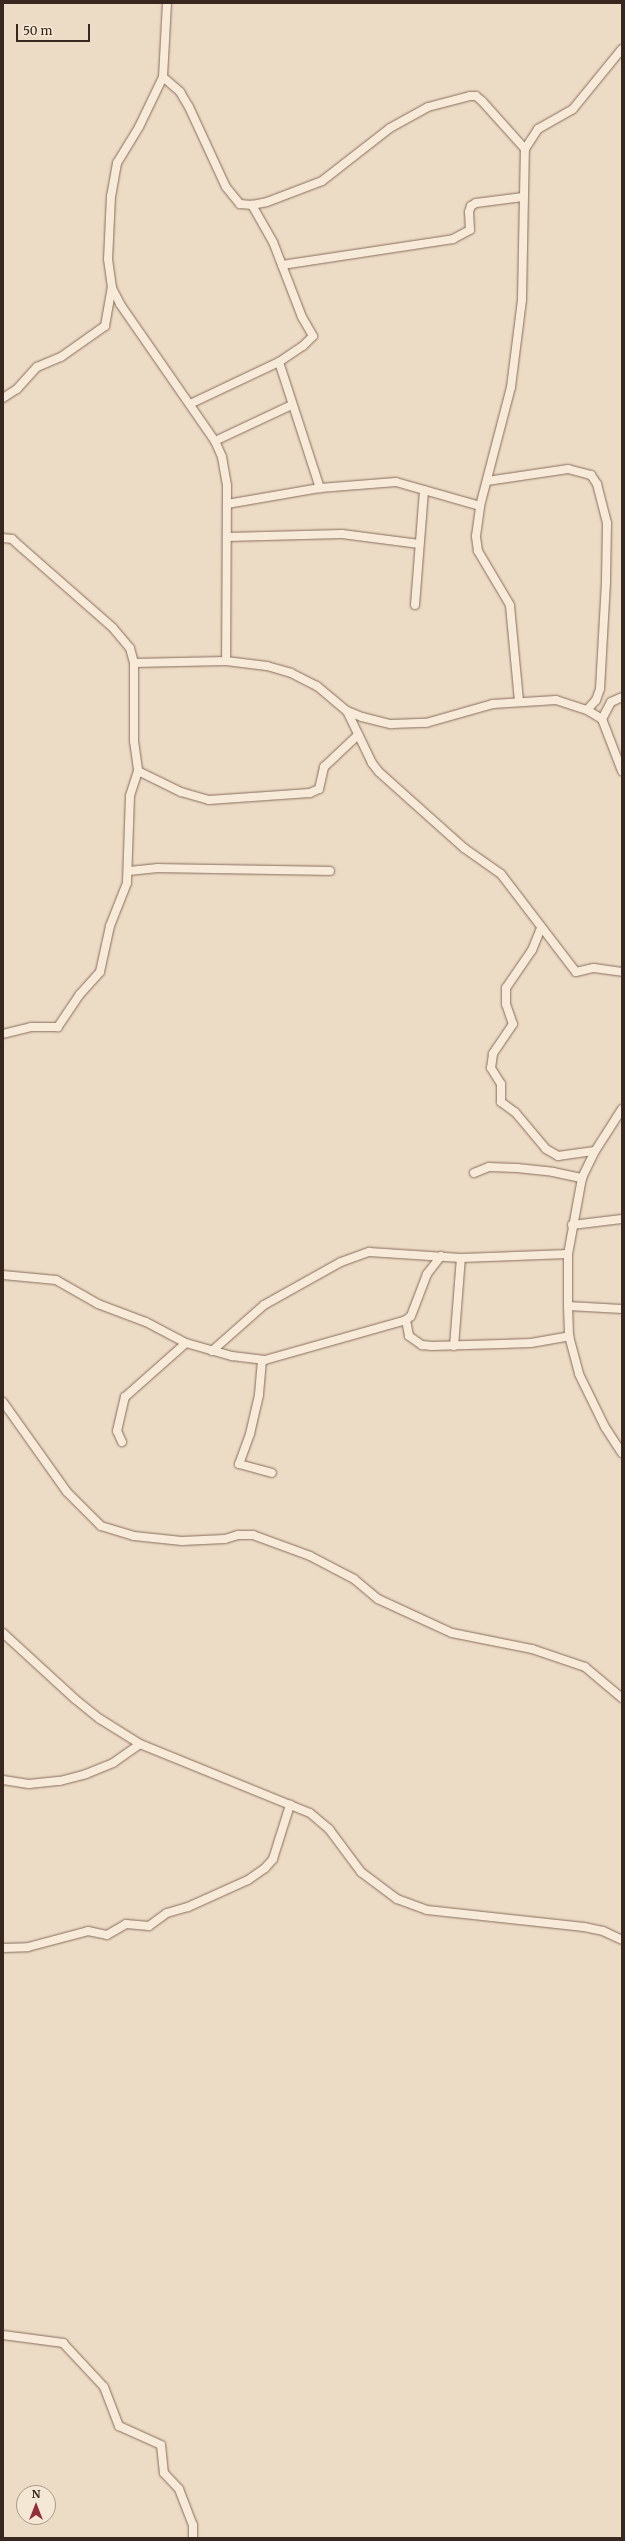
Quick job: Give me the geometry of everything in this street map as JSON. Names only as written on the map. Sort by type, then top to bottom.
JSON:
[{"type":"street","points":[[3,398],[17,389],[37,367],[61,356],[105,326],[112,288],[108,259],[110,216],[117,163],[139,127],[163,77],[167,3]]},
{"type":"street","points":[[519,701],[510,605],[478,551],[476,536],[480,506],[511,387],[522,300],[525,149],[538,128],[573,109],[622,49]]},
{"type":"street","points":[[163,77],[180,92],[189,107],[234,199],[240,204],[252,205],[322,181],[390,128],[428,107],[458,98],[476,96],[525,149]]},
{"type":"street","points":[[282,265],[453,239],[470,230],[471,206],[476,203],[523,197]]},
{"type":"street","points":[[190,404],[279,362],[303,346],[313,334],[302,317],[273,242],[252,205]]},
{"type":"street","points":[[112,288],[129,317],[215,441],[226,475],[226,661]]},
{"type":"street","points":[[279,362],[320,488]]},
{"type":"street","points":[[215,441],[292,405]]},
{"type":"street","points":[[487,481],[568,469],[591,475],[597,484],[607,523],[605,603],[600,689],[596,700],[587,710]]},
{"type":"street","points":[[227,504],[320,488],[396,482],[480,506]]},
{"type":"street","points":[[415,605],[424,490]]},
{"type":"street","points":[[227,538],[342,534],[419,544]]},
{"type":"street","points":[[3,538],[12,539],[113,628],[130,648],[134,662],[134,741],[138,771],[130,796],[129,870],[126,891],[110,926],[100,972],[80,994],[63,1023],[56,1028],[31,1027],[3,1034]]},
{"type":"street","points":[[134,662],[226,661],[267,666],[291,673],[317,686],[347,710],[376,722],[409,724],[426,723],[473,708],[519,701],[556,700],[587,710],[602,719],[620,760],[622,772]]},
{"type":"street","points":[[602,719],[612,702],[622,697]]},
{"type":"street","points":[[347,710],[358,735],[379,772],[464,848],[501,874],[576,972],[594,968],[622,972]]},
{"type":"street","points":[[138,771],[181,792],[209,800],[310,793],[318,789],[324,767],[358,735]]},
{"type":"street","points":[[129,870],[158,868],[330,871]]},
{"type":"street","points":[[541,928],[532,950],[506,988],[506,1004],[513,1024],[493,1054],[491,1068],[501,1084],[501,1102],[515,1112],[536,1141],[546,1149],[558,1156],[595,1151]]},
{"type":"street","points":[[622,1109],[595,1151],[582,1178],[572,1225],[568,1254],[569,1336],[579,1374],[605,1427],[622,1453]]},
{"type":"street","points":[[474,1173],[489,1167],[517,1168],[553,1172],[582,1178]]},
{"type":"street","points":[[572,1225],[622,1219]]},
{"type":"street","points":[[212,1351],[264,1305],[341,1262],[378,1252],[461,1258],[568,1254]]},
{"type":"street","points":[[3,1275],[56,1280],[98,1304],[146,1322],[186,1343],[212,1351],[262,1360],[406,1320],[411,1316],[427,1274],[441,1256]]},
{"type":"street","points":[[454,1346],[461,1258]]},
{"type":"street","points":[[568,1306],[622,1309]]},
{"type":"street","points":[[406,1320],[409,1336],[418,1343],[454,1346],[531,1343],[569,1336]]},
{"type":"street","points":[[122,1442],[117,1431],[125,1397],[186,1343]]},
{"type":"street","points":[[262,1360],[259,1395],[250,1434],[239,1464],[272,1473]]},
{"type":"street","points":[[3,1402],[67,1492],[101,1526],[134,1536],[182,1541],[225,1539],[238,1535],[253,1535],[310,1556],[354,1579],[378,1599],[452,1633],[532,1649],[585,1667],[622,1698]]},
{"type":"street","points":[[3,1633],[75,1700],[100,1720],[140,1744],[310,1814],[329,1829],[361,1872],[397,1899],[427,1910],[584,1927],[603,1931],[622,1940]]},
{"type":"street","points":[[3,1780],[29,1784],[60,1781],[86,1774],[113,1763],[140,1744]]},
{"type":"street","points":[[3,1948],[28,1947],[88,1931],[107,1935],[126,1924],[149,1926],[167,1913],[188,1907],[248,1880],[265,1868],[273,1859],[290,1805]]},
{"type":"street","points":[[3,2335],[63,2343],[104,2388],[119,2426],[161,2445],[164,2473],[179,2489],[193,2524],[193,2538]]}]
